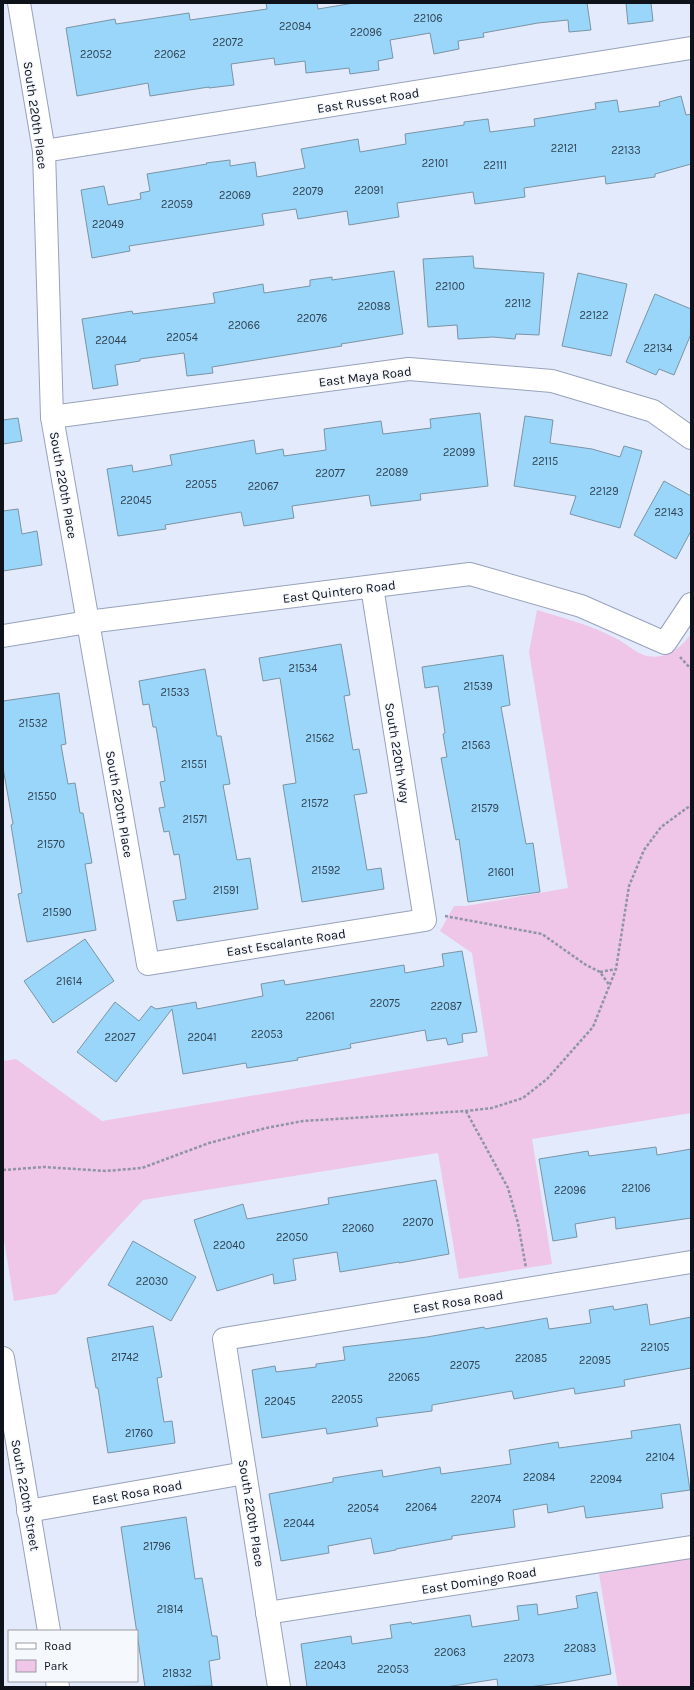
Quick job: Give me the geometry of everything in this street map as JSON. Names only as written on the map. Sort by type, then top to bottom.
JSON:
[{"type":"street","name":"South 220th Place","points":[[19,3],[44,151],[52,417],[148,964]]},
{"type":"street","name":"East Russet Road","points":[[44,151],[691,48]]},
{"type":"street","name":"East Maya Road","points":[[52,417],[410,370],[552,381],[653,412],[691,438]]},
{"type":"street","name":"East Quintero Road","points":[[3,636],[88,622],[470,574],[581,606],[665,642],[691,604]]},
{"type":"street","name":"South 220th Way","points":[[372,586],[425,920]]},
{"type":"street","name":"East Escalante Road","points":[[148,964],[425,920]]},
{"type":"street","name":"East Rosa Road","points":[[224,1340],[691,1262]]},
{"type":"street","name":"South 220th Place","points":[[224,1340],[279,1687]]},
{"type":"street","name":"South 220th Street","points":[[3,1358],[49,1630]]},
{"type":"street","name":"East Rosa Road","points":[[28,1511],[245,1472]]},
{"type":"street","name":"East Domingo Road","points":[[267,1613],[691,1547]]},
{"type":"path","points":[[3,1170],[44,1167],[106,1171],[142,1168],[209,1143],[266,1128],[303,1121],[466,1111],[492,1108],[523,1098],[547,1079],[593,1027],[616,969],[629,886],[644,850],[661,827],[691,805]]},
{"type":"path","points":[[425,920],[442,915],[542,934],[600,972],[610,986]]},
{"type":"path","points":[[600,972],[616,969]]},
{"type":"path","points":[[466,1111],[508,1188],[518,1223],[531,1288]]},
{"type":"green space","points":[[537,610],[577,622],[606,633],[638,653],[647,656],[654,657],[672,652],[683,644],[691,634],[691,1113],[532,1139],[552,1264],[459,1279],[438,1153],[143,1200],[56,1294],[14,1301],[3,1234],[3,1061],[16,1059],[102,1121],[488,1056],[472,953],[440,931],[454,906],[466,906],[568,888],[529,652]]},
{"type":"green space","points":[[691,1558],[691,1687],[618,1687],[599,1574]]},
{"type":"building","points":[[266,3],[317,3],[318,9],[354,3],[587,3],[591,30],[569,32],[568,20],[538,23],[483,33],[484,37],[458,41],[459,49],[434,54],[430,33],[390,40],[393,58],[378,61],[379,70],[350,74],[349,68],[306,73],[305,61],[275,65],[274,58],[231,64],[234,85],[209,87],[150,96],[148,83],[77,96],[66,28],[115,19],[116,24],[189,13],[190,20],[267,9]]},
{"type":"building","points":[[626,3],[651,3],[653,21],[628,24]]},
{"type":"building","points":[[681,96],[686,115],[691,114],[691,164],[655,174],[655,177],[606,184],[605,176],[524,188],[525,197],[475,204],[473,192],[397,203],[399,217],[349,225],[347,211],[298,219],[296,209],[262,214],[264,225],[129,246],[130,251],[92,258],[81,190],[104,186],[108,205],[141,199],[140,193],[150,191],[147,174],[230,160],[230,166],[255,162],[257,177],[305,168],[301,149],[358,139],[360,152],[406,144],[405,134],[464,125],[464,122],[488,119],[490,132],[535,126],[534,119],[596,109],[595,103],[617,100],[619,112],[660,106],[659,102]]},
{"type":"building","points":[[473,256],[474,268],[544,273],[539,335],[516,334],[515,339],[493,337],[458,339],[457,325],[428,327],[423,259]]},
{"type":"building","points":[[394,271],[403,334],[341,344],[342,346],[212,367],[213,373],[187,376],[184,353],[140,359],[140,361],[115,365],[118,385],[93,389],[82,319],[132,311],[133,314],[215,303],[213,293],[263,284],[264,293],[310,286],[310,280],[332,277],[332,280]]},
{"type":"building","points":[[578,273],[627,284],[611,356],[562,346]]},
{"type":"building","points":[[655,294],[691,309],[691,334],[674,375],[659,369],[656,375],[626,362]]},
{"type":"building","points":[[480,413],[488,486],[420,494],[421,500],[371,506],[369,495],[292,506],[294,518],[244,526],[241,512],[165,525],[166,529],[118,536],[107,469],[132,465],[133,472],[172,465],[170,455],[254,440],[256,454],[283,449],[284,456],[326,450],[324,429],[381,421],[383,434],[431,428],[430,419]]},
{"type":"building","points":[[525,416],[553,420],[550,443],[592,449],[620,457],[624,446],[642,451],[620,528],[570,514],[576,496],[514,486]]},
{"type":"building","points":[[18,418],[22,441],[3,444],[3,420]]},
{"type":"building","points":[[664,481],[691,496],[691,531],[676,559],[634,535]]},
{"type":"building","points":[[18,509],[22,534],[37,531],[42,565],[3,571],[3,511]]},
{"type":"building","points":[[341,644],[350,695],[344,696],[353,750],[359,749],[367,793],[354,795],[367,870],[381,868],[384,889],[302,902],[283,785],[296,783],[280,678],[263,681],[259,658]]},
{"type":"building","points":[[503,655],[510,705],[501,707],[526,844],[533,843],[540,892],[468,902],[459,839],[456,840],[441,758],[447,757],[438,686],[425,688],[422,667]]},
{"type":"building","points":[[205,669],[217,736],[221,736],[230,784],[223,785],[237,860],[250,858],[258,909],[177,921],[173,901],[186,899],[179,854],[174,855],[169,831],[164,832],[159,808],[165,807],[160,782],[165,781],[156,727],[153,727],[149,704],[143,705],[139,681]]},
{"type":"building","points":[[59,693],[66,744],[61,745],[68,784],[75,783],[80,813],[83,813],[92,863],[85,864],[96,930],[27,942],[18,894],[22,893],[11,825],[13,824],[3,768],[3,701]]},
{"type":"building","points":[[85,939],[114,981],[53,1023],[24,981]]},
{"type":"building","points":[[462,951],[477,1032],[462,1034],[463,1042],[448,1045],[446,1038],[427,1041],[425,1030],[350,1044],[351,1048],[297,1058],[298,1060],[247,1068],[246,1063],[183,1074],[172,1009],[116,1082],[77,1052],[115,1002],[139,1021],[151,1006],[156,1009],[196,1002],[197,1009],[263,996],[261,984],[284,980],[285,985],[404,965],[405,973],[444,966],[442,954]]},
{"type":"building","points":[[656,1147],[657,1155],[691,1149],[691,1218],[616,1229],[615,1217],[575,1224],[577,1237],[553,1241],[539,1159],[588,1151],[589,1156]]},
{"type":"building","points":[[436,1180],[449,1254],[340,1272],[337,1252],[293,1259],[296,1280],[274,1284],[273,1274],[217,1291],[194,1220],[243,1204],[247,1219],[329,1204],[328,1198]]},
{"type":"building","points":[[133,1241],[196,1277],[171,1321],[108,1285]]},
{"type":"building","points":[[647,1304],[650,1325],[691,1317],[691,1368],[624,1380],[625,1386],[575,1394],[574,1388],[514,1399],[512,1391],[432,1405],[432,1411],[376,1418],[378,1426],[327,1434],[326,1428],[262,1438],[252,1370],[275,1366],[276,1372],[316,1367],[316,1364],[345,1360],[343,1347],[427,1337],[484,1327],[485,1329],[547,1318],[549,1329],[591,1323],[589,1310],[613,1306],[614,1310]]},
{"type":"building","points":[[153,1326],[162,1377],[157,1378],[164,1422],[172,1421],[175,1443],[108,1453],[98,1388],[96,1388],[87,1338]]},
{"type":"building","points":[[680,1424],[690,1490],[661,1494],[663,1508],[586,1518],[584,1506],[548,1513],[547,1504],[513,1510],[515,1527],[452,1536],[452,1539],[374,1554],[371,1538],[328,1546],[329,1553],[281,1561],[269,1494],[333,1482],[333,1478],[382,1470],[383,1477],[440,1467],[441,1474],[511,1464],[509,1450],[558,1442],[559,1448],[632,1438],[631,1431]]},
{"type":"building","points":[[186,1517],[195,1579],[202,1578],[212,1636],[217,1636],[220,1659],[209,1661],[212,1686],[145,1687],[138,1640],[138,1630],[136,1630],[121,1527]]},
{"type":"building","points":[[597,1592],[611,1674],[528,1687],[498,1687],[497,1679],[446,1687],[307,1687],[301,1644],[351,1636],[352,1644],[392,1638],[390,1625],[411,1622],[412,1624],[470,1615],[472,1627],[519,1620],[517,1606],[537,1604],[538,1615],[578,1608],[576,1596]]}]
